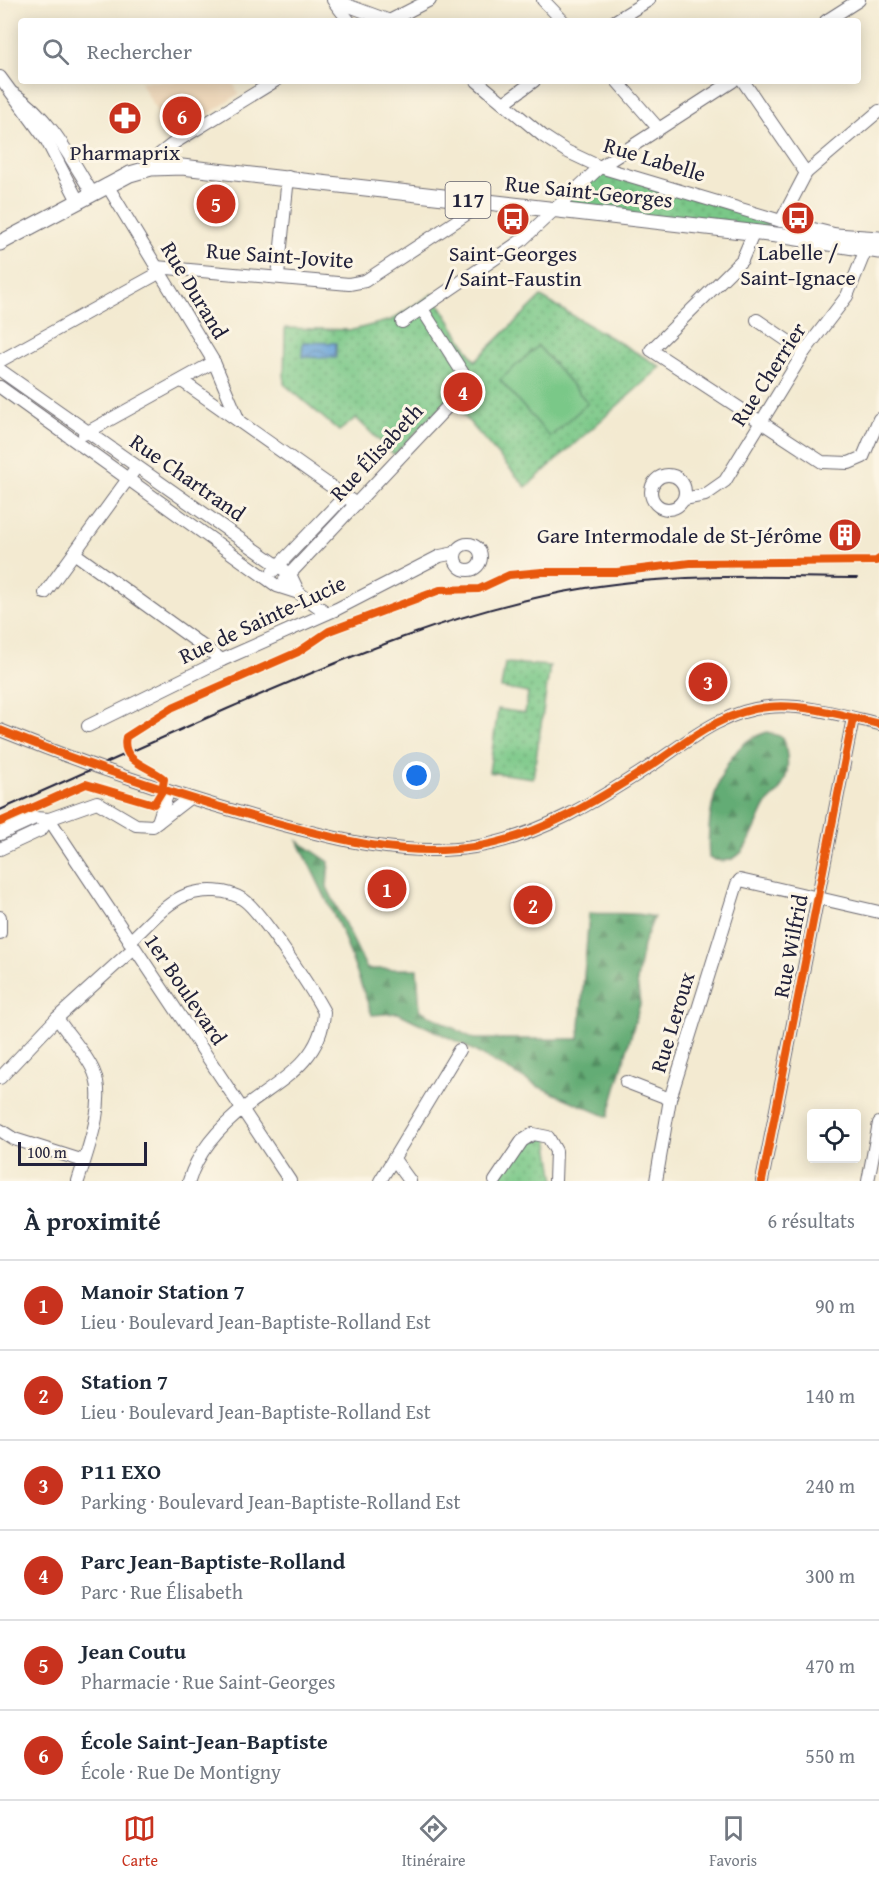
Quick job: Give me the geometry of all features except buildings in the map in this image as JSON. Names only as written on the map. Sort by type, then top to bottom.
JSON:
[{"type":"main road","name":"Rue Saint-Georges","points":[[151,168],[182,167],[288,177],[754,232],[783,229],[873,250]]},
{"type":"main road","name":"117","points":[[0,243],[107,185],[130,174],[151,168]]},
{"type":"main road","name":"Rue Labelle","points":[[783,229],[879,239]]},
{"type":"street","points":[[396,18],[430,0]]},
{"type":"street","points":[[543,0],[559,18]]},
{"type":"street","points":[[620,18],[650,0]]},
{"type":"street","points":[[831,18],[858,0]]},
{"type":"street","points":[[334,1],[382,18]]},
{"type":"street","points":[[334,1],[347,18]]},
{"type":"street","points":[[0,77],[14,94],[22,111],[47,141],[78,201]]},
{"type":"street","points":[[151,168],[160,154],[174,143],[270,84]]},
{"type":"street","name":"Rue Labelle","points":[[481,84],[543,136],[566,152],[600,167],[783,229]]},
{"type":"street","points":[[505,102],[530,84]]},
{"type":"street","points":[[620,84],[658,128]]},
{"type":"street","points":[[402,322],[522,240],[600,167],[728,84]]},
{"type":"street","points":[[746,84],[806,173]]},
{"type":"street","points":[[14,94],[30,104],[55,134],[92,193]]},
{"type":"street","points":[[783,229],[806,173],[879,111]]},
{"type":"street","points":[[278,276],[288,177]]},
{"type":"street","name":"Rue Durand","points":[[107,185],[214,362],[238,421]]},
{"type":"street","name":"Rue Saint-Jovite","points":[[158,270],[278,276],[349,284],[365,281],[381,273],[485,202]]},
{"type":"street","points":[[754,232],[742,260],[651,350],[759,424],[822,462],[849,463],[863,457],[879,419]]},
{"type":"street","name":"Rue Cherrier","points":[[684,499],[705,495],[725,481],[804,352],[847,296],[873,250]]},
{"type":"street","points":[[0,361],[158,270]]},
{"type":"street","name":"Rue Élisabeth","points":[[277,586],[466,387],[468,382],[422,309]]},
{"type":"street","points":[[757,320],[804,352]]},
{"type":"street","points":[[76,441],[87,431],[214,362]]},
{"type":"street","name":"Rue Chartrand","points":[[0,370],[290,574],[299,593]]},
{"type":"street","points":[[182,381],[356,504]]},
{"type":"street","name":"Rue Chartrand","points":[[0,387],[277,586],[299,593],[327,613]]},
{"type":"street","points":[[38,414],[46,401]]},
{"type":"street","points":[[45,593],[138,466]]},
{"type":"street","name":"Rue Élisabeth","points":[[266,578],[345,496]]},
{"type":"street","points":[[74,553],[222,660]]},
{"type":"street","name":"Rue de Sainte-Lucie","points":[[88,726],[222,660],[327,613],[440,556],[455,553]]},
{"type":"street","points":[[0,730],[188,799],[347,841],[393,849],[430,851],[476,846],[558,820],[602,797],[703,730],[744,712],[769,707],[789,707],[879,724]]},
{"type":"street","name":"Rue Wilfrid","points":[[762,1181],[853,718]]},
{"type":"street","points":[[157,824],[168,792]]},
{"type":"street","points":[[0,834],[36,818],[49,819],[97,802],[136,825],[147,827],[157,824],[188,799]]},
{"type":"street","points":[[0,849],[41,830],[49,819]]},
{"type":"street","name":"1er Boulevard","points":[[49,819],[290,1181]]},
{"type":"street","name":"Rue Leroux","points":[[656,1181],[670,1099],[734,887],[740,880],[818,898]]},
{"type":"street","points":[[0,1078],[57,1018],[176,901],[187,895],[211,891],[232,895],[254,910],[319,1002],[324,1012],[324,1020],[317,1040],[304,1062],[287,1078],[242,1110],[208,1144],[195,1162],[189,1181]]},
{"type":"street","points":[[818,898],[879,912]]},
{"type":"street","points":[[0,917],[0,933]]},
{"type":"street","points":[[57,1018],[94,1071],[98,1086],[99,1103],[78,1181]]},
{"type":"street","points":[[380,1181],[459,1050]]},
{"type":"street","points":[[626,1082],[670,1099]]},
{"type":"street","points":[[871,1180],[879,1123]]},
{"type":"street","points":[[0,1130],[14,1139],[84,1161]]},
{"type":"street","points":[[495,1181],[522,1141],[533,1134],[548,1137],[556,1150],[555,1181]]},
{"type":"street","points":[[394,1159],[410,1181]]},
{"type":"shaded area","points":[[142,84],[234,84],[239,94],[172,139]]},
{"type":"green space","points":[[600,167],[767,221],[768,226],[764,229],[555,209]]},
{"type":"green space","points":[[433,294],[475,361],[541,297],[661,367],[526,487],[449,399],[394,455],[356,418],[339,431],[284,384],[285,328],[353,330],[391,320]]},
{"type":"green space","points":[[538,346],[588,403],[550,437],[500,380]]},
{"type":"green space","points":[[505,663],[550,666],[533,778],[489,772],[498,709],[525,713],[528,693],[501,688]]},
{"type":"green space","points":[[767,732],[782,737],[787,758],[787,772],[783,785],[766,805],[752,836],[740,854],[722,861],[709,858],[711,812],[720,780],[735,753],[748,740]]},
{"type":"green space","points":[[298,841],[329,862],[327,887],[367,969],[417,969],[420,1010],[474,1039],[579,1039],[589,913],[654,917],[643,945],[637,981],[640,1004],[608,1117],[537,1086],[462,1044],[398,1013],[372,1015],[342,932]]},
{"type":"green space","points":[[548,1137],[555,1181],[495,1181],[522,1141]]},
{"type":"water","points":[[303,342],[336,343],[336,358],[302,357]]},
{"type":"railway","points":[[0,810],[227,709],[358,654],[494,608],[586,588],[654,580],[722,577],[857,578]]},
{"type":"cycle path","points":[[0,822],[86,784],[154,804],[162,791],[164,779],[132,758],[125,746],[126,737],[173,707],[298,652],[329,631],[440,590],[479,589],[509,575],[542,572],[617,572],[690,563],[876,561],[879,559]]},
{"type":"cycle path","points":[[0,730],[162,789],[288,826],[341,839],[393,848],[447,850],[498,842],[545,826],[589,804],[707,728],[736,714],[781,706],[824,711],[879,724]]},
{"type":"cycle path","points":[[762,1181],[853,718]]},
{"type":"place","name":"École Saint-Jean-Baptiste","points":[[182,116]]},
{"type":"place","name":"Pharmaprix","points":[[125,118]]},
{"type":"place","name":"Jean Coutu","points":[[216,204]]},
{"type":"place","name":"Labelle / Saint-Ignace","points":[[798,218]]},
{"type":"place","name":"Saint-Georges / Saint-Faustin","points":[[513,219]]},
{"type":"place","name":"Parc Jean-Baptiste-Rolland","points":[[463,392]]},
{"type":"place","name":"Gare Intermodale de St-Jérôme","points":[[845,535]]},
{"type":"place","name":"P11 EXO","points":[[708,682]]},
{"type":"place","name":"Manoir Station 7","points":[[387,889]]},
{"type":"place","name":"Station 7","points":[[533,905]]}]
